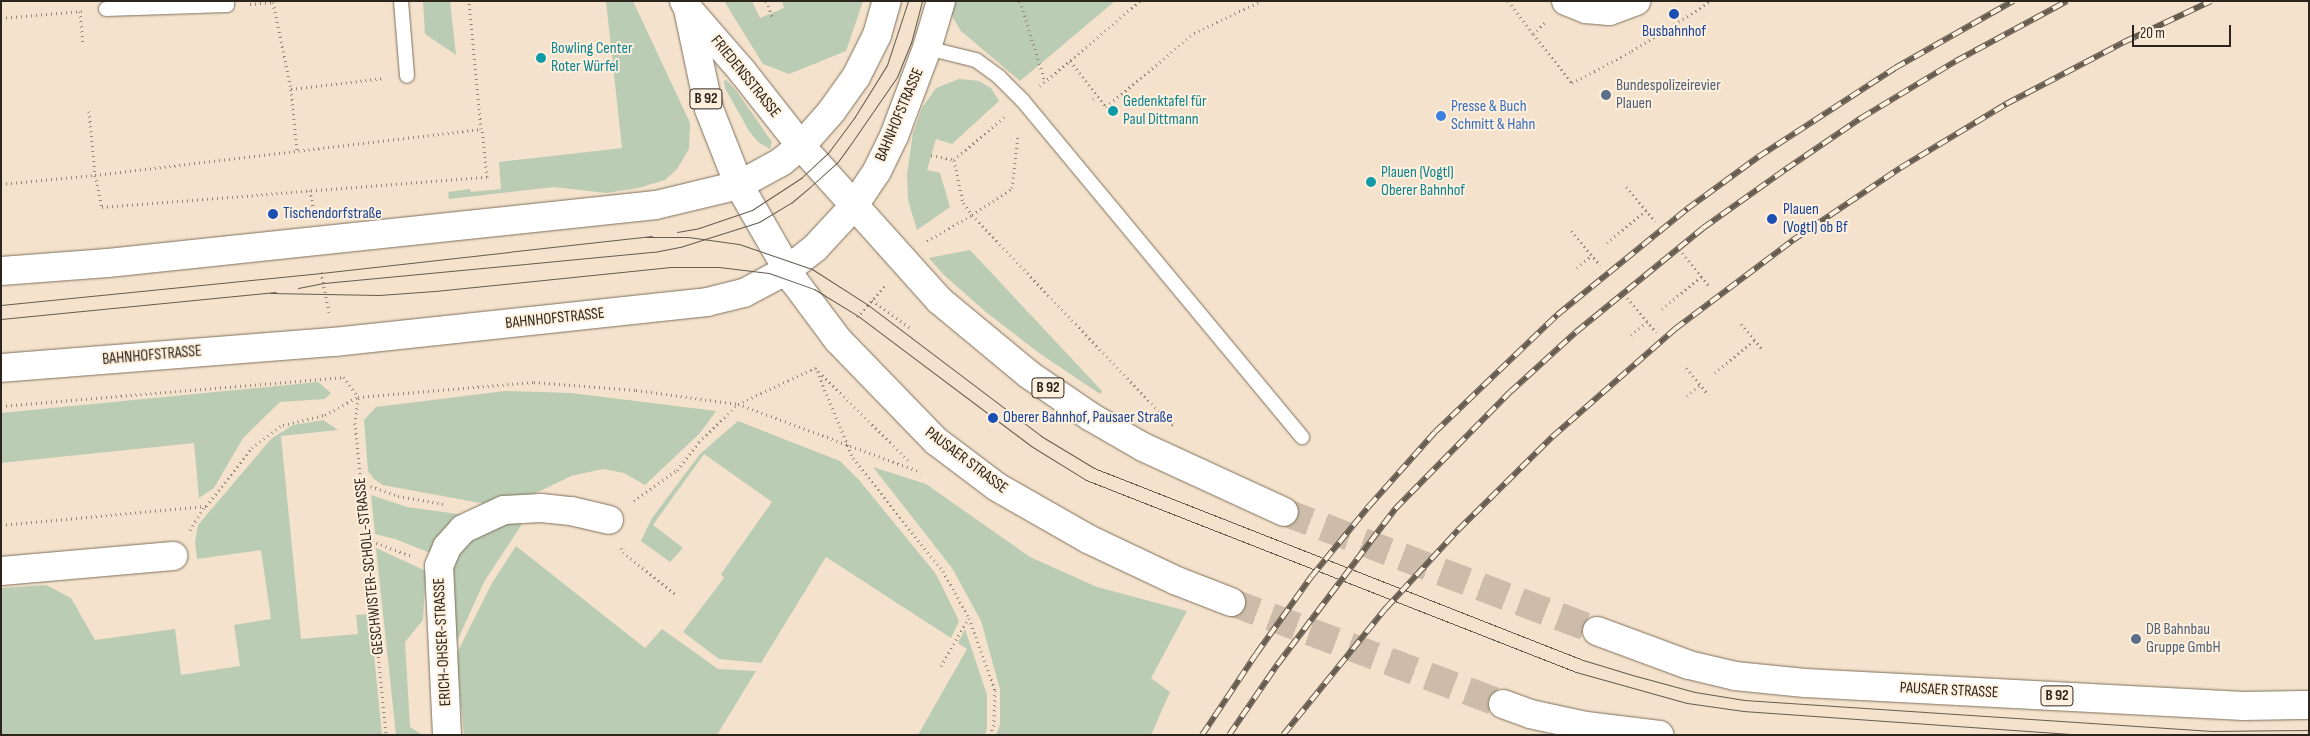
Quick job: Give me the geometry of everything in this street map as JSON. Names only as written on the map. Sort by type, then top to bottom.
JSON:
[{"type":"street","points":[[1,271],[108,263],[656,205],[697,197],[739,185],[781,162],[801,146],[831,112],[856,77],[877,35],[887,1]]},
{"type":"street","name":"BAHNHOFSTRASSE","points":[[1,368],[334,342],[706,302],[744,293],[787,270],[815,248],[853,207],[877,171],[894,136],[927,48],[941,1]]},
{"type":"street","points":[[1566,1],[1586,9],[1609,12],[1636,1]]},
{"type":"street","name":"FRIEDENSSTRASSE","points":[[686,5],[742,71],[801,146]]},
{"type":"street","name":"FRIEDENSSTRASSE","points":[[686,5],[709,109],[739,185]]},
{"type":"street","name":"B 92","points":[[801,146],[853,207],[939,300],[1028,374],[1091,417],[1175,463],[1284,512]]},
{"type":"street","name":"PAUSAER STRASSE","points":[[739,185],[787,270],[838,340],[936,442],[997,487],[1088,540],[1177,582],[1231,602]]},
{"type":"street","name":"ERICH-OHSER-STRASSE","points":[[447,735],[439,566],[447,547],[463,529],[504,510],[541,508],[571,511],[609,520]]},
{"type":"street","points":[[1,571],[172,556]]},
{"type":"street","name":"PAUSAER STRASSE","points":[[1598,631],[1689,664],[1736,676],[2243,706],[2309,705]]},
{"type":"street","points":[[1503,704],[1530,714],[1586,726],[1659,735]]},
{"type":"lane","points":[[401,1],[407,76]]},
{"type":"lane","points":[[106,9],[227,3]]},
{"type":"lane","points":[[927,48],[976,60],[999,77],[1023,101],[1302,437]]},
{"type":"path","points":[[1,184],[95,175],[481,129],[470,1]]},
{"type":"path","points":[[766,1],[774,18]]},
{"type":"path","points":[[1020,1],[1045,82]]},
{"type":"path","points":[[954,160],[1140,1]]},
{"type":"path","points":[[1070,61],[1106,107],[1194,33],[1261,1]]},
{"type":"path","points":[[1508,1],[1572,82],[1632,51],[1711,1]]},
{"type":"path","points":[[1533,34],[1566,1]]},
{"type":"path","points":[[227,3],[273,2],[291,89],[297,151]]},
{"type":"path","points":[[1,18],[106,9]]},
{"type":"path","points":[[80,12],[83,44]]},
{"type":"path","points":[[291,89],[407,76]]},
{"type":"path","points":[[1093,99],[1097,96]]},
{"type":"path","points":[[675,594],[623,552],[609,520],[677,470],[699,442],[738,404],[815,368],[872,300],[926,242],[972,216],[1012,188],[1023,101]]},
{"type":"path","points":[[89,111],[95,175],[102,207],[487,177],[480,113],[486,113]]},
{"type":"path","points":[[931,155],[954,160]]},
{"type":"path","points":[[954,160],[963,203],[972,216],[1168,421],[1176,426]]},
{"type":"path","points":[[1626,187],[1655,221]]},
{"type":"path","points":[[310,190],[319,241],[321,273],[334,342],[343,377],[358,397]]},
{"type":"path","points":[[1607,243],[1646,210]]},
{"type":"path","points":[[1571,232],[1600,265]]},
{"type":"path","points":[[1682,253],[1710,288]]},
{"type":"path","points":[[1577,268],[1592,255]]},
{"type":"path","points":[[1662,309],[1702,276]]},
{"type":"path","points":[[1627,298],[1656,332]]},
{"type":"path","points":[[872,300],[912,329]]},
{"type":"path","points":[[1632,335],[1647,322]]},
{"type":"path","points":[[1741,324],[1763,350]]},
{"type":"path","points":[[1715,373],[1754,340]]},
{"type":"path","points":[[815,368],[853,458],[943,571],[969,618],[995,690],[994,725],[990,735]]},
{"type":"path","points":[[1686,368],[1709,395]]},
{"type":"path","points":[[1,406],[343,377]]},
{"type":"path","points":[[1,525],[206,506],[252,448],[283,424],[325,415],[358,397],[534,382],[636,390],[738,404],[921,472]]},
{"type":"path","points":[[1687,396],[1700,385]]},
{"type":"path","name":"GESCHWISTER-SCHOLL-STRASSE","points":[[358,397],[354,423],[386,735]]},
{"type":"path","points":[[361,483],[398,496],[446,505]]},
{"type":"path","points":[[367,539],[439,566]]},
{"type":"path","points":[[941,666],[969,618]]},
{"type":"green space","points":[[423,1],[450,1],[456,55],[425,34]]},
{"type":"green space","points":[[606,1],[633,1],[690,123],[689,149],[677,169],[665,180],[638,188],[606,193],[554,187],[449,199],[448,192],[470,189],[471,192],[501,189],[499,162],[622,148]]},
{"type":"green space","points":[[724,1],[752,1],[760,18],[784,8],[782,1],[863,1],[846,51],[789,74],[763,64]]},
{"type":"green space","points":[[953,1],[1115,1],[1020,81],[961,31],[952,16]]},
{"type":"green space","points":[[959,79],[979,81],[991,88],[999,101],[952,144],[936,139],[927,170],[940,173],[950,207],[917,230],[908,200],[907,174],[913,133],[922,108],[936,88]]},
{"type":"green space","points":[[726,80],[735,89],[772,142],[770,149],[758,142],[749,131],[725,88],[724,81]]},
{"type":"green space","points":[[970,250],[1102,391],[1100,394],[1039,353],[987,313],[944,275],[929,258]]},
{"type":"green space","points":[[318,382],[331,393],[325,399],[280,402],[243,438],[214,488],[199,498],[194,443],[1,463],[1,413]]},
{"type":"green space","points":[[505,391],[571,393],[716,411],[700,433],[645,485],[624,473],[603,469],[571,476],[536,493],[491,505],[383,485],[374,479],[368,471],[364,420],[376,407]]},
{"type":"green space","points":[[323,420],[338,430],[281,436],[301,639],[358,634],[356,615],[370,614],[382,735],[1,735],[1,588],[46,585],[71,598],[95,640],[175,629],[181,675],[240,666],[234,625],[271,619],[261,550],[197,559],[195,542],[198,525],[271,439],[293,425]]},
{"type":"green space","points":[[738,421],[840,461],[859,480],[936,574],[959,621],[951,638],[826,557],[761,663],[719,659],[683,632],[724,578],[721,574],[772,502],[704,454],[653,525],[683,548],[670,562],[641,541],[652,518],[700,454]]},
{"type":"green space","points":[[873,467],[926,484],[1030,557],[1097,587],[1187,611],[1151,678],[1170,692],[1151,735],[996,735],[1000,725],[1000,689],[981,621],[952,568]]},
{"type":"green space","points":[[371,495],[407,507],[465,515],[433,554],[395,539],[375,534]]},
{"type":"green space","points":[[524,521],[484,582],[453,650],[452,559],[467,540],[505,522]]},
{"type":"green space","points":[[516,546],[645,648],[662,629],[718,669],[756,671],[717,735],[464,735],[456,655],[492,583]]},
{"type":"green space","points":[[376,548],[426,571],[423,620],[405,642],[410,727],[423,735],[396,735]]},
{"type":"green space","points":[[965,629],[987,695],[987,728],[985,735],[918,735],[967,649],[958,643]]},
{"type":"tunnel","points":[[1284,512],[1597,631]]},
{"type":"tunnel","points":[[1231,602],[1503,704]]},
{"type":"tram line","points":[[677,232],[699,228],[752,210],[801,178],[828,153],[854,118],[887,65],[908,1]]},
{"type":"tram line","points":[[298,288],[324,283],[654,252],[680,247],[759,222],[791,203],[837,163],[897,77],[911,43],[922,1]]},
{"type":"tram line","points":[[1,305],[321,273],[652,236]]},
{"type":"tram line","points":[[646,237],[688,237],[739,244],[812,269],[868,305],[1041,436],[1094,468],[1583,660],[1636,676],[1695,692],[1744,700],[2212,731],[2309,730]]},
{"type":"tram line","points":[[270,293],[379,295],[671,267],[719,267],[769,273],[814,289],[858,316],[1031,446],[1086,480],[1576,672],[1687,703],[1743,711],[2088,735]]},
{"type":"tram line","points":[[1,319],[276,292]]},
{"type":"railway","points":[[1202,735],[1256,654],[1311,577],[1369,506],[1435,432],[1557,315],[1687,209],[1758,157],[1895,68],[2013,1]]},
{"type":"railway","points":[[1229,735],[1277,665],[1395,509],[1510,392],[1576,332],[1703,228],[1861,118],[1956,61],[2067,1]]},
{"type":"railway","points":[[1283,735],[1386,608],[1458,530],[1552,437],[1675,329],[1793,240],[1900,168],[2006,104],[2124,42],[2211,1]]},
{"type":"place","name":"Busbahnhof","points":[[1674,14]]},
{"type":"place","name":"Bowling Center Roter Würfel","points":[[541,58]]},
{"type":"place","name":"Bundespolizeirevier Plauen","points":[[1606,95]]},
{"type":"place","name":"Gedenktafel für Paul Dittmann","points":[[1113,111]]},
{"type":"place","name":"Presse & Buch Schmitt & Hahn","points":[[1441,116]]},
{"type":"place","name":"Plauen (Vogtl) Oberer Bahnhof","points":[[1371,182]]},
{"type":"place","name":"Tischendorfstraße","points":[[273,214]]},
{"type":"place","name":"Plauen (Vogtl) ob Bf","points":[[1772,219]]},
{"type":"place","name":"Oberer Bahnhof, Pausaer Straße","points":[[993,418]]},
{"type":"place","name":"DB Bahnbau Gruppe GmbH","points":[[2136,639]]}]
